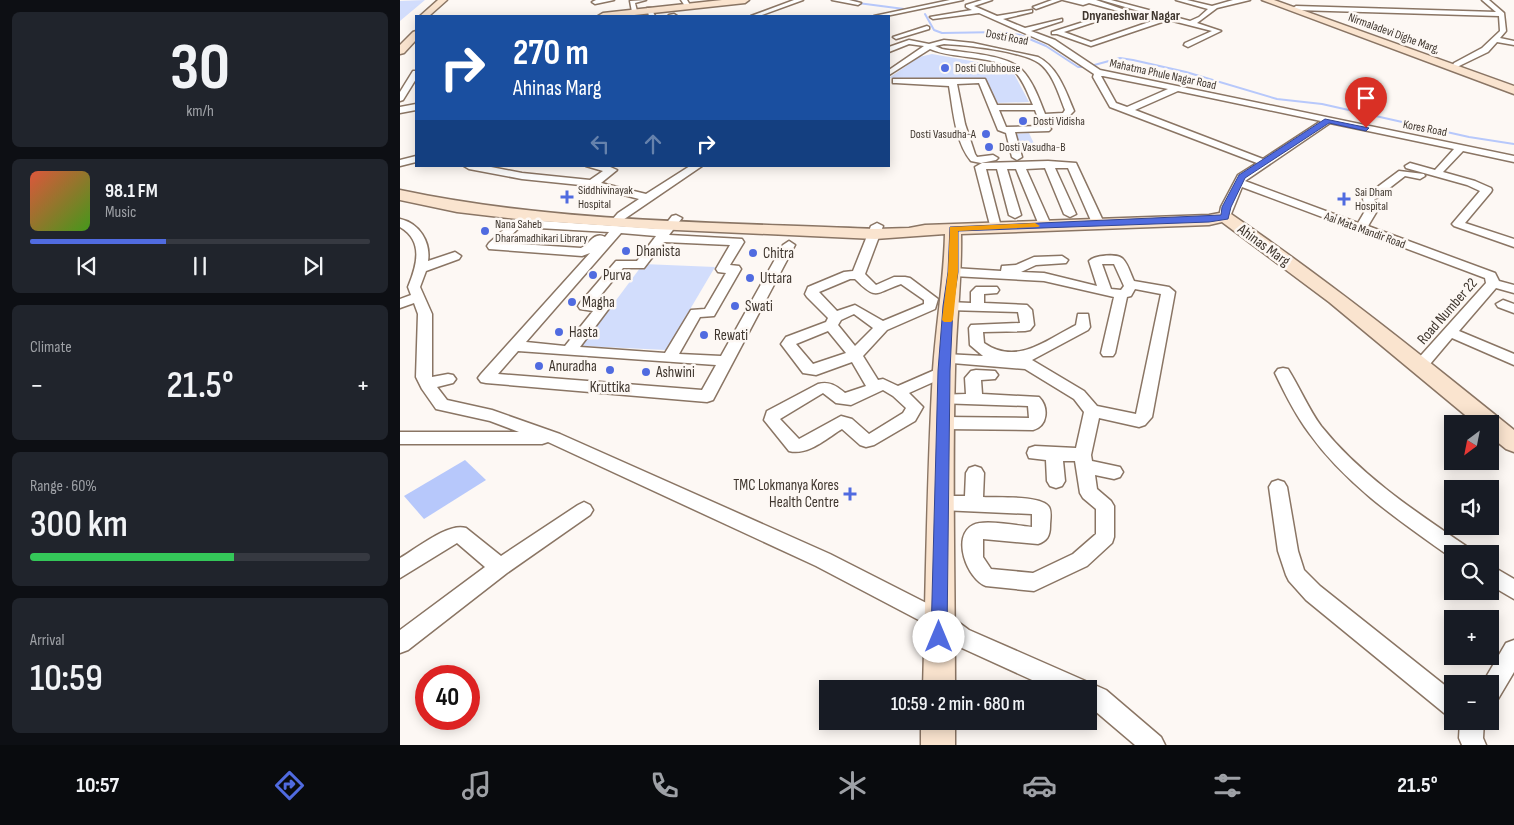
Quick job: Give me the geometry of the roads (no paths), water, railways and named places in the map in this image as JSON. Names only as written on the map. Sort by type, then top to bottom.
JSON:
[{"type":"street","points":[[431,15],[443,0]]},
{"type":"street","points":[[431,15],[453,0]]},
{"type":"street","points":[[595,2],[611,0]]},
{"type":"street","points":[[634,11],[632,2],[643,0]]},
{"type":"street","points":[[615,14],[650,12],[693,3],[728,0]]},
{"type":"street","points":[[693,3],[745,0]]},
{"type":"street","points":[[757,15],[798,0]]},
{"type":"street","points":[[835,0],[858,3]]},
{"type":"street","points":[[882,15],[960,0]]},
{"type":"street","points":[[989,0],[968,5],[1038,36],[1075,56],[1097,72],[1103,73]]},
{"type":"street","points":[[996,18],[1033,9],[1058,0]]},
{"type":"street","points":[[1066,0],[1079,3],[1091,1],[1163,20]]},
{"type":"street","points":[[1104,0],[1218,31],[1188,44]]},
{"type":"street","points":[[1179,0],[1213,8],[1247,0]]},
{"type":"street","name":"Nirmaladevi Dighe Marg,","points":[[1266,0],[1514,88]]},
{"type":"street","name":"Nirmaladevi Dighe Marg,","points":[[1274,0],[1457,65],[1514,88]]},
{"type":"street","points":[[1457,65],[1485,50],[1503,31],[1502,14],[1486,0]]},
{"type":"street","points":[[1192,23],[1204,18],[1213,8]]},
{"type":"street","points":[[1296,8],[1502,14]]},
{"type":"street","points":[[606,15],[634,11],[650,12]]},
{"type":"street","points":[[933,17],[980,11]]},
{"type":"street","points":[[1038,36],[1125,11]]},
{"type":"street","points":[[1057,32],[1092,48],[1171,18]]},
{"type":"street","points":[[1009,24],[1028,20]]},
{"type":"street","points":[[1026,30],[1060,20]]},
{"type":"street","points":[[1017,27],[1045,21]]},
{"type":"street","points":[[408,41],[415,25]]},
{"type":"street","name":"Dosti Road","points":[[890,40],[896,37],[917,35],[912,37],[931,38],[1034,56],[1044,64],[1059,88],[1070,111],[1065,115],[1043,117],[1024,80],[1013,67],[1003,63],[940,51],[931,38]]},
{"type":"street","name":"Dosti Road","points":[[896,37],[931,38]]},
{"type":"street","points":[[890,72],[931,38]]},
{"type":"street","name":"Dosti Road","points":[[890,49],[897,44],[907,41],[931,38]]},
{"type":"street","points":[[1495,40],[1514,42]]},
{"type":"street","points":[[1075,56],[1083,54]]},
{"type":"street","name":"Mahatma Phule Nagar Road","points":[[1263,162],[1113,105],[1097,75],[1103,73],[1328,121]]},
{"type":"street","points":[[400,98],[403,87],[415,74]]},
{"type":"street","points":[[891,81],[982,82],[1004,130],[1046,129],[1043,117]]},
{"type":"street","points":[[943,82],[953,84],[959,119],[971,157],[976,160],[1072,165],[1098,223]]},
{"type":"street","points":[[1126,111],[1176,89]]},
{"type":"street","points":[[400,106],[415,103]]},
{"type":"street","points":[[400,110],[415,107]]},
{"type":"street","points":[[994,108],[1038,107]]},
{"type":"street","points":[[1225,217],[1227,207],[1242,177],[1328,121]]},
{"type":"street","name":"Kores Road","points":[[1328,121],[1514,158]]},
{"type":"street","points":[[1010,131],[1018,161],[1045,225]]},
{"type":"street","points":[[1437,173],[1461,148]]},
{"type":"street","points":[[995,227],[980,166],[1001,165],[1034,156]]},
{"type":"street","points":[[400,163],[415,159]]},
{"type":"street","points":[[1048,164],[1070,214]]},
{"type":"street","points":[[1001,165],[1015,215]]},
{"type":"street","points":[[1410,166],[1471,183],[1487,190],[1458,224],[1514,243]]},
{"type":"street","points":[[474,167],[522,176],[590,183],[647,198]]},
{"type":"street","points":[[590,183],[597,181],[612,170],[596,167]]},
{"type":"street","points":[[521,219],[493,246],[582,252],[588,250],[647,198],[695,167]]},
{"type":"street","points":[[1359,228],[1371,213],[1371,204],[1368,199],[1403,173],[1411,173],[1482,195]]},
{"type":"street","name":"Aai Mata Mandir Road","points":[[1239,182],[1359,228],[1482,271],[1492,280],[1514,289]]},
{"type":"street","points":[[400,185],[417,191],[467,201],[531,208],[616,224]]},
{"type":"street","points":[[400,195],[521,219],[616,224]]},
{"type":"street","name":"Ahinas Marg","points":[[616,224],[668,228],[789,232],[876,230],[910,233],[925,230],[1209,220],[1225,217],[1261,242],[1420,366],[1514,443]]},
{"type":"street","points":[[400,222],[412,228],[418,235],[422,248],[422,268],[414,286],[425,314],[424,377],[427,385],[442,405],[492,416],[554,438],[814,556],[939,620],[961,637],[1058,680]]},
{"type":"street","points":[[616,224],[486,378],[707,396],[789,232]]},
{"type":"street","points":[[569,352],[603,307],[585,306],[620,264],[640,265],[668,228],[738,242],[722,269],[735,269],[710,314],[696,313],[669,358]]},
{"type":"street","points":[[938,680],[944,365],[942,307],[953,272],[953,229]]},
{"type":"street","points":[[858,275],[876,230]]},
{"type":"street","points":[[422,268],[455,256]]},
{"type":"street","points":[[980,274],[983,269],[1018,269],[1034,261],[1062,260]]},
{"type":"street","points":[[1034,261],[1034,276]]},
{"type":"street","points":[[898,392],[944,365],[1028,364],[1080,395],[1092,411],[1139,421],[1144,417],[1168,292],[1164,290],[1119,291],[1034,276],[953,272]]},
{"type":"street","points":[[874,386],[833,321],[812,294],[813,290],[848,275],[858,275],[872,289],[876,290],[899,280],[905,281],[942,307]]},
{"type":"street","name":"Road Number 22","points":[[1420,366],[1492,280]]},
{"type":"street","points":[[977,307],[978,292],[981,290],[992,290]]},
{"type":"street","points":[[1108,354],[1119,291]]},
{"type":"street","points":[[400,304],[419,297]]},
{"type":"street","points":[[882,327],[855,309],[791,340],[788,344],[808,370],[816,370],[855,354],[882,327],[942,307],[1022,308],[1025,310],[1027,325],[1025,326],[976,328],[977,345],[991,355],[1024,358],[1072,331],[1080,329],[1083,326],[1083,317]]},
{"type":"street","points":[[1450,332],[1514,360]]},
{"type":"street","points":[[514,346],[569,352],[726,361]]},
{"type":"street","points":[[1283,374],[1292,396],[1312,427],[1343,462],[1382,498],[1449,545]]},
{"type":"street","points":[[974,400],[973,378],[976,375],[990,375]]},
{"type":"street","points":[[427,385],[448,379]]},
{"type":"street","points":[[883,384],[898,392],[915,407],[909,417],[874,440],[866,441],[846,422],[841,422],[803,445],[795,446],[772,420],[773,415],[818,389],[826,387],[842,399],[851,399],[874,386],[883,384]]},
{"type":"street","points":[[974,400],[1032,401],[1036,404],[1037,421],[1033,424],[943,411],[974,400]]},
{"type":"street","points":[[941,503],[1036,507],[1040,510],[1041,532],[1038,536],[979,531],[974,535],[974,559],[986,577],[1034,582],[1080,560],[1105,537],[1105,506],[1089,493],[1084,461],[1092,411]]},
{"type":"street","points":[[400,438],[554,438]]},
{"type":"street","points":[[1035,453],[1054,454],[1084,461],[1114,472]]},
{"type":"street","points":[[1054,454],[1056,481]]},
{"type":"street","points":[[974,473],[974,504]]},
{"type":"street","points":[[1278,487],[1288,551],[1296,575],[1313,593],[1444,699]]},
{"type":"street","points":[[400,643],[500,567],[584,510]]},
{"type":"street","points":[[400,569],[454,535],[459,534],[500,567]]},
{"type":"street","points":[[1499,580],[1514,590]]},
{"type":"street","points":[[1499,676],[1514,651]]},
{"type":"street","points":[[1097,698],[1153,745]]},
{"type":"street","points":[[938,730],[938,745]]},
{"type":"street","points":[[1471,730],[1471,738],[1474,745]]},
{"type":"waterway","points":[[856,0],[858,3],[904,9]]},
{"type":"waterway","points":[[925,14],[934,30],[942,33],[1001,32],[1020,35],[1046,46],[1078,67],[1087,67],[1120,58],[1133,60],[1186,72],[1277,99],[1322,104],[1469,137],[1514,144]]},
{"type":"place","name":"Dosti Clubhouse","points":[[945,68]]},
{"type":"place","name":"Dosti Vidisha","points":[[1023,121]]},
{"type":"place","name":"Dosti Vasudha-A","points":[[986,134]]},
{"type":"place","name":"Dosti Vasudha-B","points":[[989,147]]},
{"type":"place","name":"Siddhivinayak Hospital","points":[[567,197]]},
{"type":"place","name":"Sai Dham Hospital","points":[[1344,199]]},
{"type":"place","name":"Nana Saheb Dharamadhikari Library","points":[[485,231]]},
{"type":"place","name":"Dhanista","points":[[626,251]]},
{"type":"place","name":"Chitra","points":[[753,253]]},
{"type":"place","name":"Purva","points":[[593,275]]},
{"type":"place","name":"Uttara","points":[[750,278]]},
{"type":"place","name":"Magha","points":[[572,302]]},
{"type":"place","name":"Swati","points":[[735,306]]},
{"type":"place","name":"Hasta","points":[[559,332]]},
{"type":"place","name":"Rewati","points":[[704,335]]},
{"type":"place","name":"Anuradha","points":[[539,366]]},
{"type":"place","name":"Kruttika","points":[[610,370]]},
{"type":"place","name":"Ashwini","points":[[646,372]]},
{"type":"place","name":"TMC Lokmanya Kores Health Centre","points":[[850,494]]},
{"type":"district","name":"Dnyaneshwar Nagar","points":[[1131,15]]}]
